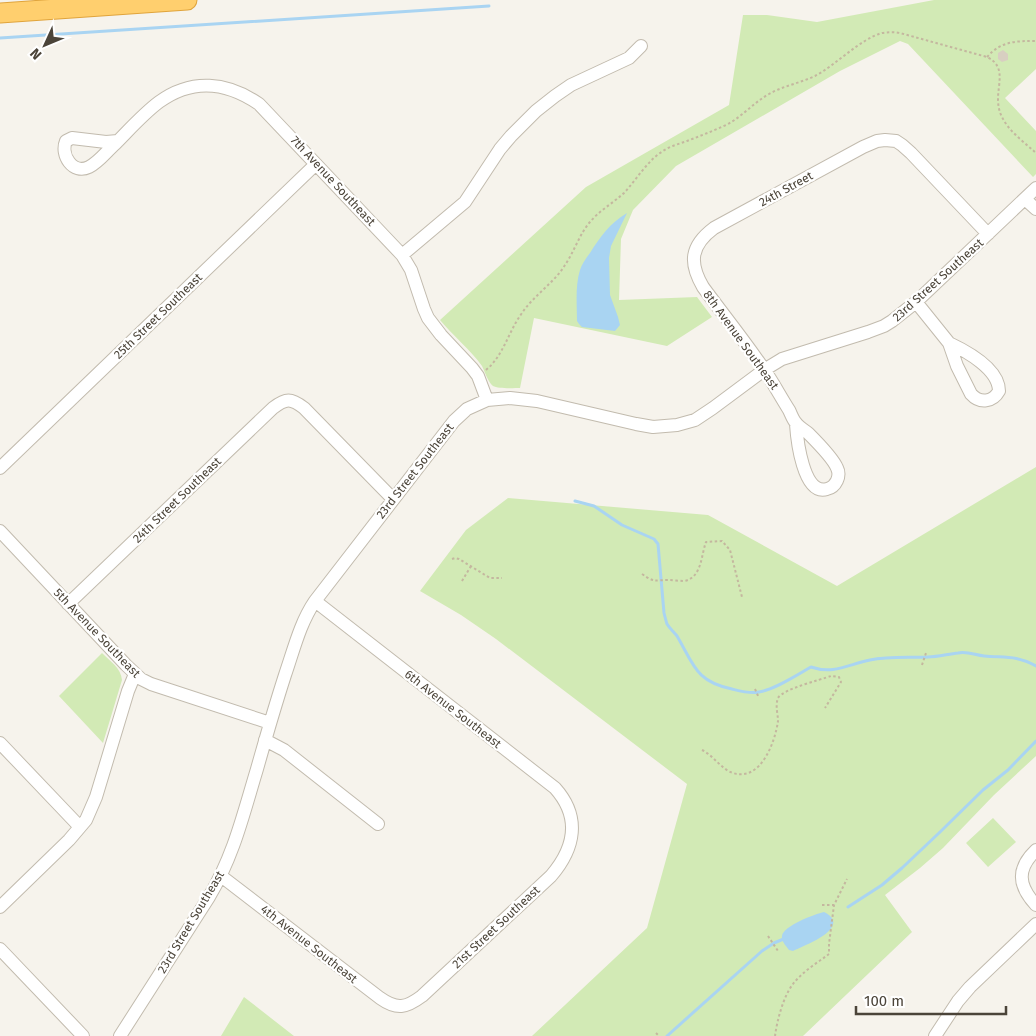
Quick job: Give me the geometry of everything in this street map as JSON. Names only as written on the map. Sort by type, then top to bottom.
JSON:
[{"type":"highway","points":[[8,8],[187,0]]},
{"type":"street","points":[[402,255],[466,202],[500,149],[536,110],[571,85],[629,58],[641,46]]},
{"type":"street","name":"7th Avenue Southeast","points":[[118,141],[158,103],[176,92],[195,87],[211,86],[224,87],[248,96],[259,104],[402,255],[411,270],[428,318],[478,376],[486,400]]},
{"type":"street","name":"24th Street","points":[[694,254],[700,241],[714,228],[863,146],[877,141],[890,140],[896,141],[911,152],[988,234]]},
{"type":"street","name":"25th Street Southeast","points":[[0,468],[316,164]]},
{"type":"street","name":"23rd Street Southeast","points":[[120,1036],[220,876],[238,834],[270,722],[302,623],[315,601],[454,420],[468,409],[486,400],[510,398],[529,400],[653,427],[689,422],[713,408],[764,370],[789,356],[868,332],[898,318],[1036,188]]},
{"type":"street","points":[[1025,199],[1036,209]]},
{"type":"street","name":"8th Avenue Southeast","points":[[694,254],[694,270],[703,288],[764,370],[796,424],[817,442],[837,467],[838,477],[834,485],[829,489],[817,489],[810,482],[798,445],[796,424]]},
{"type":"street","points":[[916,302],[949,342],[957,366],[974,398],[987,401],[993,398],[999,390],[994,376],[975,358],[949,342]]},
{"type":"street","name":"24th Street Southeast","points":[[68,604],[273,408],[288,400],[293,400],[304,408],[393,500]]},
{"type":"street","name":"5th Avenue Southeast","points":[[0,531],[135,674],[162,689],[270,722]]},
{"type":"street","name":"6th Avenue Southeast","points":[[315,601],[555,788],[568,810],[572,830]]},
{"type":"street","points":[[0,907],[64,845],[80,827],[89,813],[96,797],[128,691],[135,674]]},
{"type":"street","points":[[265,740],[284,750],[378,824]]},
{"type":"street","points":[[0,744],[80,827]]},
{"type":"street","name":"21st Street Southeast","points":[[399,1007],[412,1003],[422,996],[551,876],[568,851],[572,830]]},
{"type":"street","points":[[1036,850],[1027,860],[1021,876],[1024,888],[1036,905]]},
{"type":"street","name":"4th Avenue Southeast","points":[[220,876],[380,998],[393,1006],[399,1007]]},
{"type":"street","points":[[935,1036],[964,994],[1036,924]]},
{"type":"street","points":[[0,949],[83,1036]]},
{"type":"path","points":[[478,376],[492,365],[499,356],[522,312],[565,266],[588,224],[623,193],[655,157],[662,151],[728,124],[767,95],[807,80],[822,72],[869,38],[889,32],[900,33],[987,57],[995,63],[999,72],[1000,86],[998,99],[1002,117],[1007,126],[1036,153]]},
{"type":"path","points":[[987,57],[1003,44],[1036,41]]},
{"type":"path","points":[[642,574],[656,581],[685,581],[691,578],[698,570],[706,542],[722,542],[730,550],[742,597]]},
{"type":"path","points":[[452,559],[459,559],[490,578],[502,578]]},
{"type":"path","points":[[462,581],[472,566]]},
{"type":"path","points":[[922,665],[926,653]]},
{"type":"path","points":[[702,750],[728,771],[735,774],[751,772],[758,767],[768,754],[778,722],[776,709],[778,698],[785,691],[831,676],[839,677],[841,682],[825,708]]},
{"type":"path","points":[[755,689],[759,698]]},
{"type":"path","points":[[775,1036],[783,1006],[792,986],[801,975],[829,954],[834,905],[847,878]]},
{"type":"path","points":[[822,905],[834,905]]},
{"type":"path","points":[[768,936],[778,951]]},
{"type":"path","points":[[656,1033],[659,1036]]},
{"type":"green space","points":[[934,0],[1036,0],[1036,69],[1005,98],[1036,131],[1036,174],[1033,177],[908,44],[900,41],[840,71],[676,166],[633,210],[621,239],[619,300],[697,297],[712,317],[667,346],[534,318],[520,388],[498,388],[491,384],[482,366],[440,320],[586,187],[729,105],[743,15],[767,15],[817,22]]},
{"type":"green space","points":[[1036,467],[1036,756],[994,795],[943,848],[885,895],[912,932],[803,1036],[532,1036],[647,928],[687,784],[496,639],[461,615],[420,591],[466,530],[508,498],[708,515],[837,586]]},
{"type":"green space","points":[[102,653],[117,668],[122,680],[103,743],[59,696]]},
{"type":"green space","points":[[993,818],[1016,842],[988,867],[966,843]]},
{"type":"green space","points":[[244,997],[294,1036],[221,1036]]},
{"type":"water","points":[[627,213],[611,246],[609,258],[610,295],[620,325],[615,331],[582,327],[577,321],[577,289],[581,268],[606,231],[615,221]]},
{"type":"water","points":[[824,912],[833,920],[830,930],[811,943],[793,951],[789,950],[782,940],[784,932],[800,921]]},
{"type":"building","points":[[1003,50],[1008,54],[1008,60],[1002,62],[998,59],[998,53]]},
{"type":"waterway","points":[[0,38],[489,6]]},
{"type":"waterway","points":[[575,501],[594,506],[622,525],[654,539],[658,544],[664,613],[667,624],[677,636],[697,671],[703,677],[720,686],[756,693],[778,685],[811,667],[827,670],[877,659],[932,657],[961,653],[1016,659],[1036,666]]},
{"type":"waterway","points":[[848,907],[882,885],[902,868],[983,790],[1008,770],[1036,741]]},
{"type":"waterway","points":[[667,1036],[762,951],[786,938]]}]
